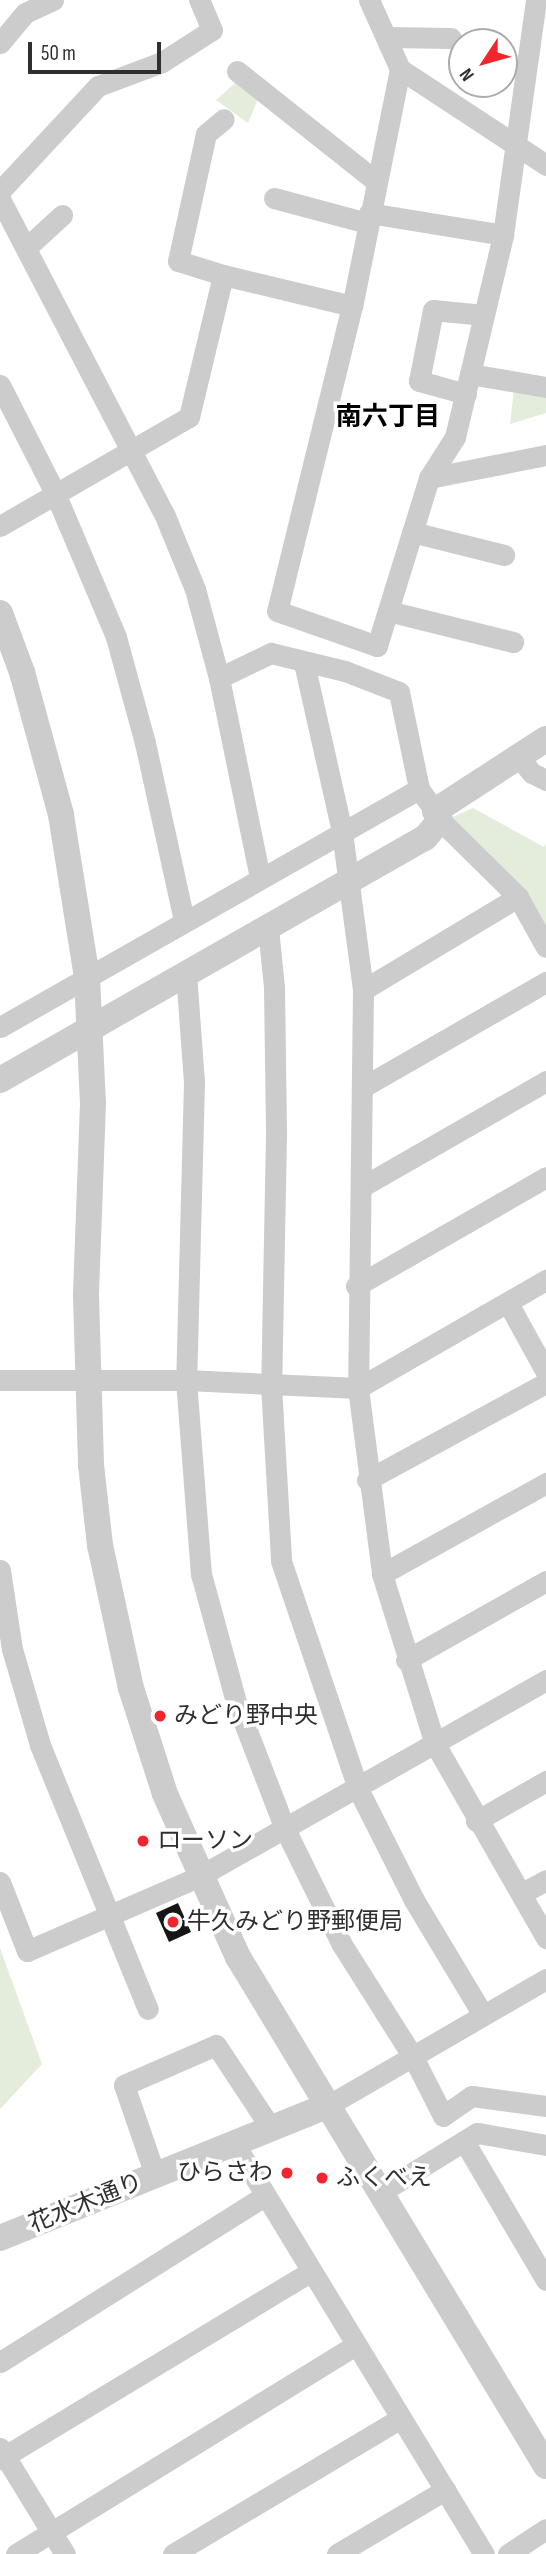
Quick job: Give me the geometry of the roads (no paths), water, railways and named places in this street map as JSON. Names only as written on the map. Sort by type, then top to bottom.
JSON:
[{"type":"street","points":[[0,43],[25,13],[53,0]]},
{"type":"street","points":[[0,191],[98,86],[162,62],[212,30],[199,0]]},
{"type":"street","points":[[369,0],[400,69],[516,142],[546,165]]},
{"type":"street","points":[[400,69],[352,306],[277,611],[377,646],[429,478],[456,437],[503,235],[536,0]]},
{"type":"street","points":[[386,37],[448,38]]},
{"type":"street","points":[[237,71],[376,181]]},
{"type":"street","points":[[225,119],[206,134],[178,261],[223,275],[352,306]]},
{"type":"street","points":[[274,198],[368,218],[503,235]]},
{"type":"street","points":[[0,199],[134,452],[195,589],[219,678],[260,877]]},
{"type":"street","points":[[26,248],[62,215]]},
{"type":"street","points":[[0,527],[189,418],[223,275]]},
{"type":"street","points":[[484,315],[433,310],[419,381],[546,387]]},
{"type":"street","points":[[0,385],[55,494],[116,637],[145,743],[184,921]]},
{"type":"street","points":[[429,478],[546,456]]},
{"type":"street","points":[[412,533],[504,555]]},
{"type":"street","points":[[388,611],[513,642]]},
{"type":"street","points":[[0,613],[37,721],[61,815],[87,977],[93,1103],[87,1382],[100,1545],[115,1619],[164,1794],[198,1877],[238,1956],[546,2466]]},
{"type":"street","points":[[219,678],[271,653],[345,671],[399,692],[419,789],[438,815],[519,897],[546,947]]},
{"type":"street","points":[[304,663],[342,832],[363,990],[363,1186],[356,1286],[358,1388],[382,1574],[406,1660],[435,1744],[476,1821],[522,1893],[546,1938]]},
{"type":"street","points":[[0,1080],[425,838],[438,815],[546,739]]},
{"type":"street","points":[[519,756],[532,773],[546,780]]},
{"type":"street","points":[[0,1027],[419,789]]},
{"type":"street","points":[[363,990],[519,897]]},
{"type":"street","points":[[268,928],[274,987],[276,1135],[271,1385],[281,1560],[358,1789],[415,1900],[483,2015]]},
{"type":"street","points":[[186,973],[194,1082],[186,1380],[201,1574],[236,1702],[285,1829],[341,1942],[413,2057],[443,2116],[472,2096],[546,2106]]},
{"type":"street","points":[[365,1086],[546,982]]},
{"type":"street","points":[[363,1186],[546,1081]]},
{"type":"street","points":[[356,1286],[546,1177]]},
{"type":"street","points":[[0,1380],[186,1380],[358,1388],[546,1280]]},
{"type":"street","points":[[508,1303],[546,1371]]},
{"type":"street","points":[[368,1480],[546,1383]]},
{"type":"street","points":[[382,1574],[546,1483]]},
{"type":"street","points":[[0,1570],[12,1648],[40,1745],[148,2009]]},
{"type":"street","points":[[406,1660],[546,1581]]},
{"type":"street","points":[[0,1882],[27,1951],[198,1877],[358,1789],[546,1680]]},
{"type":"street","points":[[476,1821],[546,1781]]},
{"type":"street","points":[[522,1893],[546,1880]]},
{"type":"street","points":[[327,2106],[546,1979]]},
{"type":"street","points":[[155,2175],[124,2085],[216,2045],[271,2128]]},
{"type":"street","name":"花水木通り","points":[[0,2238],[327,2106]]},
{"type":"street","points":[[381,2192],[477,2133],[546,2144]]},
{"type":"street","points":[[464,2141],[546,2280]]},
{"type":"street","points":[[234,2143],[310,2272],[484,2554]]},
{"type":"street","points":[[0,2362],[265,2196]]},
{"type":"street","points":[[65,2554],[2,2454],[310,2272]]},
{"type":"street","points":[[16,2554],[356,2345]]},
{"type":"street","points":[[173,2554],[401,2418]]},
{"type":"street","points":[[337,2554],[445,2490]]},
{"type":"street","points":[[508,2554],[546,2529]]},
{"type":"place","name":"みどり野中央","points":[[160,1716]]},
{"type":"place","name":"ローソン","points":[[143,1841]]},
{"type":"place","name":"牛久みどり野郵便局","points":[[173,1922]]},
{"type":"place","name":"ひらさわ","points":[[287,2173]]},
{"type":"place","name":"ふくべえ","points":[[322,2178]]},
{"type":"district","name":"南六丁目","points":[[388,418]]}]
